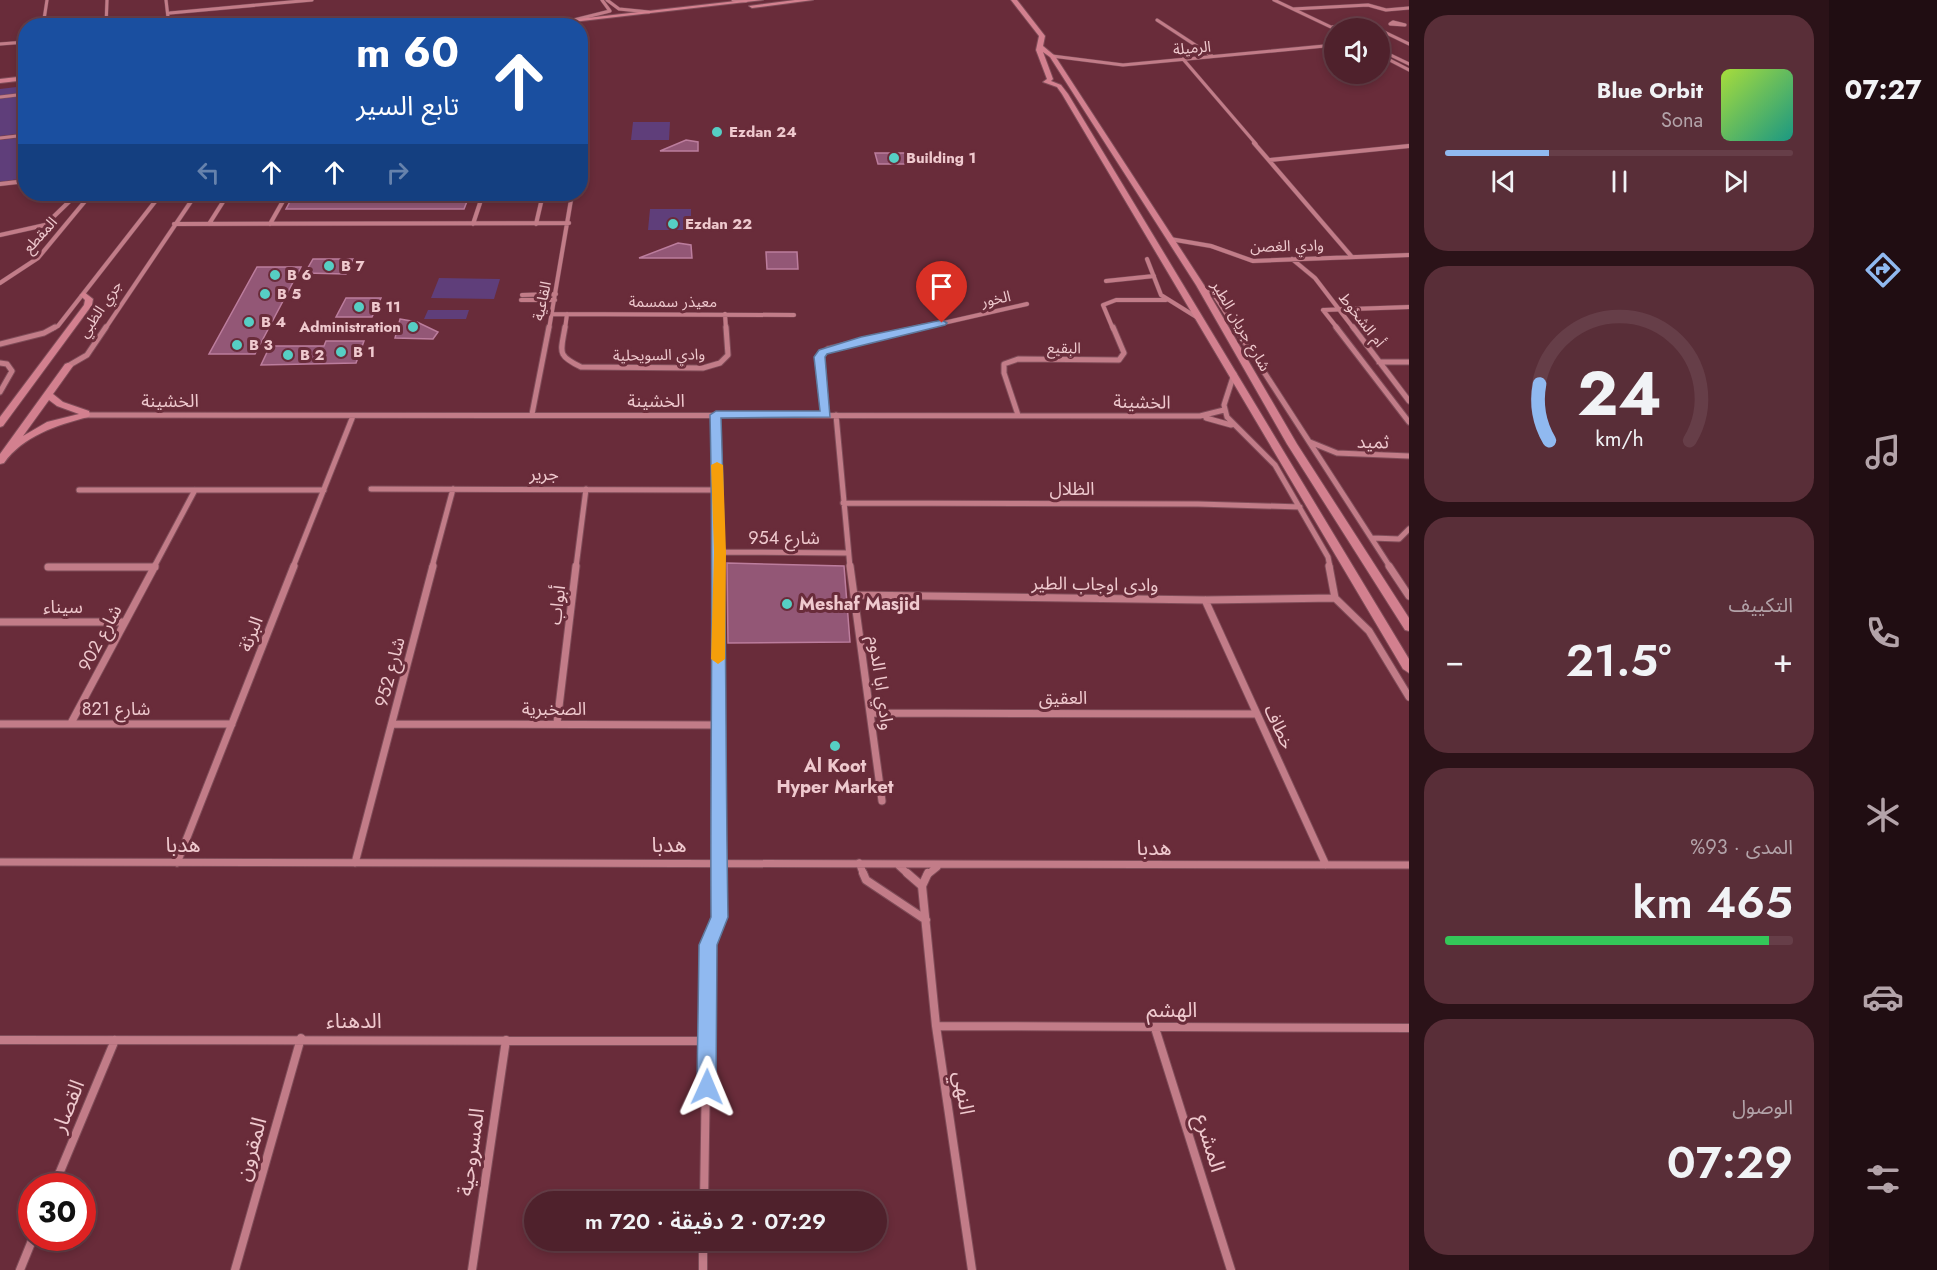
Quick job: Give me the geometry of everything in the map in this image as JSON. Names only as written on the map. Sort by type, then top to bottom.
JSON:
[{"type":"street","points":[[45,18],[47,0]]},
{"type":"street","points":[[106,18],[107,0]]},
{"type":"street","points":[[166,0],[170,18]]},
{"type":"street","points":[[238,0],[241,6]]},
{"type":"street","points":[[170,13],[310,0]]},
{"type":"street","points":[[588,18],[610,11],[602,0]]},
{"type":"street","points":[[607,0],[619,9],[650,12]]},
{"type":"street","points":[[705,6],[712,0]]},
{"type":"street","points":[[733,0],[750,1]]},
{"type":"street","points":[[588,21],[760,0]]},
{"type":"street","points":[[588,22],[810,0]]},
{"type":"street","name":"شارع جريان الطير","points":[[1014,0],[1042,36],[1039,46],[1068,83],[1202,289],[1292,444],[1409,627]]},
{"type":"street","points":[[1274,0],[1324,24]]},
{"type":"street","points":[[1293,9],[1368,5],[1386,10],[1409,8]]},
{"type":"street","points":[[1157,20],[1212,56]]},
{"type":"street","points":[[1390,24],[1408,30]]},
{"type":"street","points":[[1390,35],[1409,44]]},
{"type":"street","points":[[0,44],[18,43]]},
{"type":"street","name":"الرميلة","points":[[1047,57],[1118,65],[1324,46]]},
{"type":"street","points":[[1390,55],[1409,64]]},
{"type":"street","name":"شارع جريان الطير","points":[[1047,57],[1050,78],[1046,82],[1059,86],[1065,94],[1409,669]]},
{"type":"street","points":[[1183,59],[1352,257]]},
{"type":"street","points":[[1390,60],[1409,70]]},
{"type":"street","points":[[0,81],[18,79]]},
{"type":"street","points":[[1052,84],[1068,83]]},
{"type":"street","points":[[0,86],[18,84]]},
{"type":"street","points":[[0,97],[18,95]]},
{"type":"street","points":[[0,138],[18,136]]},
{"type":"street","points":[[1269,160],[1409,146]]},
{"type":"street","points":[[0,184],[18,182]]},
{"type":"street","points":[[0,235],[40,228],[57,217],[71,201]]},
{"type":"street","name":"المقطع","points":[[0,283],[38,258],[86,201]]},
{"type":"street","name":"جري الظبي","points":[[0,344],[44,333],[58,326],[156,201]]},
{"type":"street","name":"جري الظبي","points":[[0,462],[68,366],[87,356],[191,201]]},
{"type":"street","points":[[209,224],[224,201]]},
{"type":"street","points":[[270,224],[283,201]]},
{"type":"street","points":[[473,224],[481,201]]},
{"type":"street","points":[[536,224],[541,201]]},
{"type":"street","name":"القاعية","points":[[532,414],[556,297],[571,201]]},
{"type":"street","points":[[174,224],[568,224]]},
{"type":"street","name":"وادي الغصن","points":[[1170,239],[1212,246],[1249,260],[1409,255]]},
{"type":"street","points":[[1147,259],[1157,289],[1166,300],[1200,319]]},
{"type":"street","name":"أم الشخوط","points":[[1292,259],[1315,278],[1409,401]]},
{"type":"street","points":[[1106,281],[1154,276]]},
{"type":"street","points":[[1202,289],[1215,295],[1409,596]]},
{"type":"street","name":"جري الظبي","points":[[0,424],[88,305],[89,299],[84,295]]},
{"type":"street","points":[[521,297],[556,297]]},
{"type":"street","name":"البقيع","points":[[1018,415],[1004,373],[1004,364],[1018,359],[1114,360],[1124,356],[1102,308],[1105,303],[1113,300],[1166,300]]},
{"type":"street","name":"الخور","points":[[826,415],[820,357],[828,349],[1027,304]]},
{"type":"street","points":[[1339,310],[1409,308]]},
{"type":"street","name":"أم الشخوط","points":[[1339,310],[1323,310],[1407,416],[1409,422]]},
{"type":"street","name":"معيذر سمسمة","points":[[551,314],[794,315]]},
{"type":"street","name":"وادي السويحلية","points":[[567,314],[561,353],[564,359],[581,368],[703,368],[720,363],[728,356],[725,314]]},
{"type":"street","points":[[1232,341],[1244,341]]},
{"type":"street","points":[[1379,362],[1409,362]]},
{"type":"street","points":[[0,363],[12,368],[0,392]]},
{"type":"street","name":"شارع جريان الطير","points":[[1224,410],[1234,373]]},
{"type":"street","points":[[1377,380],[1393,380]]},
{"type":"street","points":[[47,394],[66,407],[86,414]]},
{"type":"street","points":[[1224,410],[1232,425],[1272,460],[1331,564],[1335,598],[1369,632],[1409,697]]},
{"type":"street","name":"الخشينة","points":[[86,414],[1200,416],[1224,410]]},
{"type":"street","points":[[9,448],[50,424],[86,414]]},
{"type":"street","points":[[704,1191],[708,945],[720,917],[717,725],[720,552],[716,415]]},
{"type":"street","name":"وادي ابا الدوم","points":[[836,415],[838,462],[848,553],[882,801]]},
{"type":"street","name":"البرثة","points":[[177,862],[353,416]]},
{"type":"street","name":"الخشينة","points":[[1200,416],[1232,425]]},
{"type":"street","name":"ثميد","points":[[1309,441],[1337,453],[1409,456]]},
{"type":"street","name":"ثميد","points":[[1321,460],[1337,453]]},
{"type":"street","name":"جرير","points":[[371,489],[718,490]]},
{"type":"street","name":"شارع 952","points":[[355,863],[453,489]]},
{"type":"street","name":"أبواب","points":[[557,723],[586,489]]},
{"type":"street","points":[[79,490],[324,490]]},
{"type":"street","name":"شارع 902","points":[[72,723],[195,490]]},
{"type":"street","name":"الظلال","points":[[843,503],[1209,504],[1300,507]]},
{"type":"street","points":[[1372,538],[1400,539],[1409,529]]},
{"type":"street","name":"شارع 954","points":[[720,552],[848,553]]},
{"type":"street","points":[[48,567],[155,567]]},
{"type":"street","name":"وادى اوجاب الطير","points":[[854,596],[1205,600],[1335,598]]},
{"type":"street","name":"خطاف","points":[[1205,600],[1326,865]]},
{"type":"street","name":"سيناء","points":[[0,621],[125,622]]},
{"type":"street","name":"العقيق","points":[[870,712],[1257,714]]},
{"type":"street","name":"شارع 821","points":[[0,724],[232,724]]},
{"type":"street","name":"الصخبرية","points":[[392,724],[717,725]]},
{"type":"street","name":"هدبا","points":[[0,862],[859,863],[939,866],[1409,865]]},
{"type":"street","points":[[859,863],[866,880],[926,920]]},
{"type":"street","points":[[898,865],[922,886],[927,874],[939,866]]},
{"type":"street","name":"النهي","points":[[922,886],[936,1026],[972,1270]]},
{"type":"street","name":"الهشم","points":[[936,1026],[1409,1028]]},
{"type":"street","name":"المشرع","points":[[1155,1028],[1231,1270]]},
{"type":"street","name":"الدهناء","points":[[0,1040],[301,1038],[708,1041]]},
{"type":"street","name":"المقرون","points":[[235,1270],[301,1038]]},
{"type":"street","name":"القصار","points":[[59,1173],[115,1040]]},
{"type":"street","name":"المسروحية","points":[[472,1270],[506,1040]]},
{"type":"street","points":[[20,1270],[28,1251]]},
{"type":"street","points":[[703,1270],[704,1251]]},
{"type":"shaded area","points":[[18,87],[18,134],[0,136],[0,89]]},
{"type":"shaded area","points":[[633,122],[670,122],[669,140],[631,140]]},
{"type":"shaded area","points":[[18,138],[18,179],[0,182],[0,140]]},
{"type":"shaded area","points":[[650,209],[691,209],[691,230],[648,230]]},
{"type":"shaded area","points":[[439,278],[500,279],[494,299],[431,298]]},
{"type":"shaded area","points":[[428,310],[469,310],[466,319],[424,319]]},
{"type":"building","points":[[686,140],[698,142],[698,151],[660,151]]},
{"type":"building","name":"Building 1","points":[[875,153],[909,153],[913,164],[878,164]]},
{"type":"building","points":[[290,201],[467,201],[464,209],[286,209]]},
{"type":"building","points":[[678,243],[691,245],[692,258],[639,258]]},
{"type":"building","points":[[766,252],[797,252],[798,269],[767,269]]},
{"type":"building","name":"B 7","points":[[313,259],[353,259],[346,274],[305,273]]},
{"type":"building","points":[[257,267],[301,267],[255,354],[209,354]]},
{"type":"building","name":"B 11","points":[[346,298],[381,298],[372,317],[336,317]]},
{"type":"building","name":"Administration","points":[[400,319],[417,322],[438,332],[433,339],[395,338]]},
{"type":"building","points":[[326,341],[364,341],[356,363],[261,365],[270,346],[324,346]]},
{"type":"building","name":"Meshaf Masjid","points":[[727,563],[844,566],[850,642],[728,643]]},
{"type":"slow traffic","points":[[717,465],[720,552],[718,659]]},
{"type":"place","name":"Ezdan 24","points":[[717,132]]},
{"type":"place","name":"Building 1","points":[[894,158]]},
{"type":"place","name":"Ezdan 22","points":[[673,224]]},
{"type":"place","name":"B 7","points":[[329,266]]},
{"type":"place","name":"B 6","points":[[275,275]]},
{"type":"place","name":"B 5","points":[[265,294]]},
{"type":"place","name":"B 11","points":[[359,307]]},
{"type":"place","name":"B 4","points":[[249,322]]},
{"type":"place","name":"Administration","points":[[413,327]]},
{"type":"place","name":"B 3","points":[[237,345]]},
{"type":"place","name":"B 1","points":[[341,352]]},
{"type":"place","name":"B 2","points":[[288,355]]},
{"type":"place","name":"Meshaf Masjid","points":[[787,604]]},
{"type":"place","name":"Al Koot Hyper Market","points":[[835,746]]},
{"type":"route","points":[[707,1087],[708,945],[720,917],[717,725],[720,552],[716,415],[826,415],[820,357],[823,352],[861,340],[942,323]]}]
